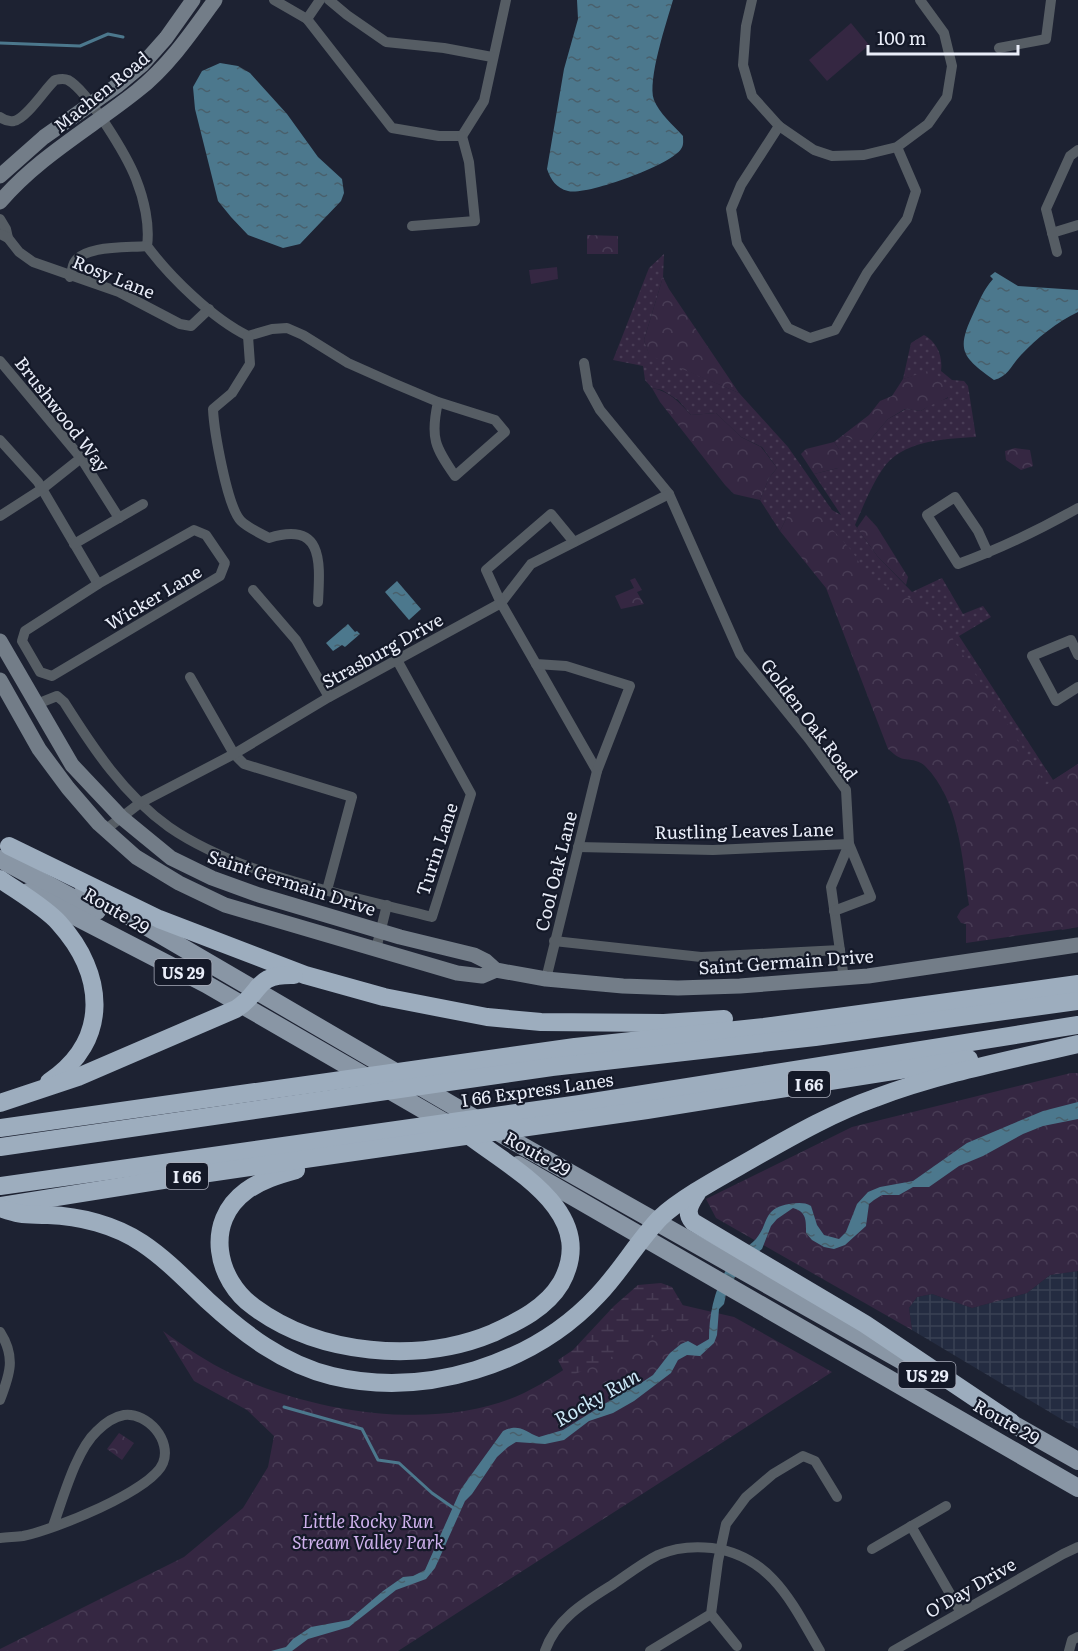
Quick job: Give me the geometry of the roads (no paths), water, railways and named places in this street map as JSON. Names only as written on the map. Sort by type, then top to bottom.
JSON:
[{"type":"highway","points":[[3,848],[159,919],[305,975],[384,997],[487,1017],[541,1022],[664,1023],[728,1019],[764,1027]]},
{"type":"highway","points":[[0,878],[58,920],[86,961],[94,991],[95,1006],[92,1024],[79,1054],[61,1073],[25,1096]]},
{"type":"highway","points":[[0,1103],[98,1069],[243,1005],[262,981],[271,976],[305,975]]},
{"type":"highway","points":[[0,1128],[575,1047],[764,1027],[1078,984]]},
{"type":"highway","name":"I 66 Express Lanes","points":[[0,1147],[459,1080],[815,1037],[1078,1001]]},
{"type":"highway","name":"I 66 Express Lanes","points":[[0,1186],[518,1113],[1078,1025]]},
{"type":"highway","points":[[0,1207],[21,1216],[69,1217],[100,1224],[141,1242],[248,1335],[272,1352],[313,1370],[332,1376],[373,1382],[415,1382],[454,1375],[512,1356],[539,1342],[562,1327],[597,1297],[658,1221],[698,1192],[811,1127],[874,1098],[938,1077],[1078,1043]]},
{"type":"highway","name":"I 66","points":[[0,1207],[1078,1043]]},
{"type":"highway","points":[[374,1149],[279,1174],[244,1192],[229,1210],[222,1224],[219,1243],[222,1264],[233,1286],[246,1301],[261,1312],[292,1328],[346,1346],[403,1352],[431,1349],[478,1338],[525,1317],[548,1300],[556,1290],[567,1266],[570,1252],[568,1233],[556,1206],[543,1191],[471,1137]]},
{"type":"highway","points":[[698,1192],[689,1208],[689,1218],[722,1248],[780,1282],[865,1324],[1011,1422]]},
{"type":"main road","name":"Route 29","points":[[3,848],[176,944],[658,1221],[722,1248]]},
{"type":"main road","name":"Route 29","points":[[0,878],[133,945],[243,1005],[1078,1488]]},
{"type":"main road","name":"Route 29","points":[[1011,1422],[1078,1461]]},
{"type":"street","name":"Machen Road","points":[[0,176],[44,137],[91,105],[142,65],[166,38],[193,0]]},
{"type":"street","name":"Machen Road","points":[[0,202],[10,189],[139,90],[155,75],[179,48],[215,0]]},
{"type":"street","points":[[274,0],[307,19],[392,128],[439,136],[462,136]]},
{"type":"street","points":[[307,19],[320,0]]},
{"type":"street","points":[[329,0],[346,15],[386,42],[444,48],[492,57]]},
{"type":"street","points":[[412,226],[475,221],[469,162],[462,136],[484,101],[506,0]]},
{"type":"street","points":[[752,0],[746,26],[743,65],[752,96],[779,126],[814,150],[832,156],[864,155],[897,147],[928,124],[947,97],[952,66],[944,33],[920,0]]},
{"type":"street","points":[[999,48],[1046,39],[1051,0]]},
{"type":"street","points":[[0,117],[7,121],[14,121],[22,117],[55,80],[61,78],[68,80],[101,118],[130,164],[143,202],[148,237],[147,246],[161,266],[209,309],[248,336],[272,329],[288,328],[348,363],[438,402],[495,420],[506,432],[454,476],[440,456],[435,439],[433,422],[438,402]]},
{"type":"street","points":[[779,126],[741,185],[731,209],[737,243],[788,328],[810,338],[835,330],[867,273],[907,219],[916,191],[897,147]]},
{"type":"street","points":[[1074,153],[1078,164]]},
{"type":"street","points":[[1057,252],[1046,209],[1074,153]]},
{"type":"street","name":"Rosy Lane","points":[[0,219],[6,229],[4,236],[19,252],[33,262],[53,268],[70,277],[119,292],[180,324],[191,326],[209,309]]},
{"type":"street","points":[[1052,233],[1078,225]]},
{"type":"street","points":[[70,277],[74,263],[90,250],[147,246]]},
{"type":"street","points":[[248,336],[250,364],[232,393],[213,410],[214,429],[233,509],[241,521],[269,538],[282,534],[306,537],[316,548],[320,561],[318,602]]},
{"type":"street","name":"Brushwood Way","points":[[0,361],[81,458],[119,518]]},
{"type":"street","name":"Golden Oak Road","points":[[584,363],[588,388],[600,410],[669,494],[740,654],[809,739],[846,790],[849,844],[831,887],[844,979]]},
{"type":"street","points":[[0,440],[42,489],[98,584]]},
{"type":"street","points":[[0,516],[42,489],[81,458]]},
{"type":"street","name":"Strasburg Drive","points":[[105,830],[140,803],[234,754],[329,698],[501,603],[531,564],[669,494]]},
{"type":"street","points":[[988,553],[978,531],[955,497],[927,515],[958,564],[988,553],[1029,535],[1078,508]]},
{"type":"street","points":[[74,544],[143,504]]},
{"type":"street","points":[[574,542],[551,514],[486,570],[501,603],[597,771]]},
{"type":"street","name":"Wicker Lane","points":[[194,530],[206,535],[225,564],[220,576],[52,676],[40,672],[22,641],[25,631],[98,584],[194,530]]},
{"type":"street","points":[[254,590],[296,639],[329,698]]},
{"type":"street","name":"Saint Germain Drive","points":[[0,640],[72,765],[121,817],[171,858],[212,878],[380,931],[474,955],[486,961],[496,970],[546,980],[622,986],[678,988],[740,986],[844,979],[912,971],[1078,945]]},
{"type":"street","points":[[1078,655],[1071,640],[1032,656],[1056,701],[1078,687]]},
{"type":"street","name":"Turin Lane","points":[[37,704],[57,696],[64,702],[102,760],[140,803],[169,827],[202,847],[265,872],[432,917],[471,794],[397,660]]},
{"type":"street","name":"Cool Oak Lane","points":[[537,664],[566,666],[630,686],[597,771],[546,980]]},
{"type":"street","points":[[190,677],[234,754],[244,764],[352,797],[327,890]]},
{"type":"street","name":"Saint Germain Drive","points":[[0,680],[39,749],[68,788],[105,830],[136,857],[179,883],[225,905],[458,973],[482,976],[496,970]]},
{"type":"street","name":"Rustling Leaves Lane","points":[[578,847],[713,850],[849,844],[871,897],[834,911]]},
{"type":"street","points":[[375,949],[387,905]]},
{"type":"street","points":[[554,941],[701,957],[840,950]]},
{"type":"street","points":[[0,1332],[7,1343],[11,1359],[9,1377],[0,1400]]},
{"type":"street","points":[[0,1538],[24,1536],[53,1526],[80,1516],[118,1499],[150,1480],[162,1466],[167,1452],[162,1436],[150,1423],[134,1415],[123,1415],[108,1421],[94,1433],[83,1448],[53,1526]]},
{"type":"street","points":[[737,1646],[711,1614],[726,1524],[746,1497],[773,1474],[803,1456],[815,1461],[837,1497]]},
{"type":"street","points":[[872,1549],[946,1506]]},
{"type":"street","points":[[911,1526],[960,1611]]},
{"type":"street","name":"O'Day Drive","points":[[1063,1554],[1078,1541]]},
{"type":"street","points":[[545,1651],[554,1631],[572,1612],[649,1560],[680,1548],[705,1547],[721,1549],[747,1558],[776,1581],[820,1651]]},
{"type":"street","name":"O'Day Drive","points":[[893,1651],[960,1611],[1078,1547]]},
{"type":"street","points":[[650,1651],[711,1614]]},
{"type":"street","points":[[1069,1651],[1072,1640],[1078,1638]]},
{"type":"water","points":[[577,0],[673,0],[659,50],[653,91],[656,105],[683,136],[683,146],[674,156],[646,171],[592,189],[568,191],[557,186],[547,169],[564,69],[578,19]]},
{"type":"water","points":[[220,63],[238,66],[250,73],[287,114],[318,157],[342,179],[344,193],[341,201],[300,244],[283,248],[248,235],[218,201],[195,109],[193,87],[202,71]]},
{"type":"water","points":[[995,272],[1018,286],[1078,290],[1078,312],[1041,337],[1006,373],[994,380],[968,358],[964,344],[968,325],[982,295],[993,279],[990,276]]},
{"type":"water","points":[[397,581],[421,609],[409,620],[385,592]]},
{"type":"water","points":[[348,624],[360,634],[345,647],[342,645],[333,651],[326,643]]},
{"type":"water","name":"Rocky Run","points":[[1078,1102],[1078,1119],[1043,1126],[1023,1134],[959,1166],[929,1187],[913,1187],[899,1195],[882,1195],[869,1204],[866,1226],[845,1245],[834,1249],[824,1247],[812,1240],[806,1233],[806,1221],[803,1215],[793,1208],[771,1226],[762,1249],[744,1263],[727,1290],[724,1304],[719,1309],[717,1335],[714,1343],[700,1356],[687,1355],[678,1360],[671,1373],[634,1401],[613,1413],[589,1421],[564,1440],[545,1444],[516,1442],[508,1447],[497,1457],[465,1501],[435,1568],[426,1579],[396,1590],[349,1627],[308,1639],[292,1651],[271,1651],[286,1647],[293,1639],[311,1627],[349,1620],[403,1577],[413,1576],[425,1570],[461,1489],[503,1431],[517,1428],[539,1437],[563,1430],[653,1375],[670,1353],[681,1344],[688,1341],[697,1346],[709,1339],[713,1305],[725,1272],[738,1253],[756,1239],[774,1209],[800,1203],[811,1206],[817,1225],[824,1235],[839,1239],[846,1232],[857,1204],[868,1192],[880,1187],[913,1181],[967,1143],[1043,1111]]},
{"type":"waterway","points":[[0,43],[80,46],[108,34],[123,37]]},
{"type":"waterway","points":[[284,1407],[362,1429],[378,1460],[399,1463],[432,1493],[455,1509]]},
{"type":"park label","name":"Little Rocky Run Stream Valley Park","points":[[368,1530]]}]
